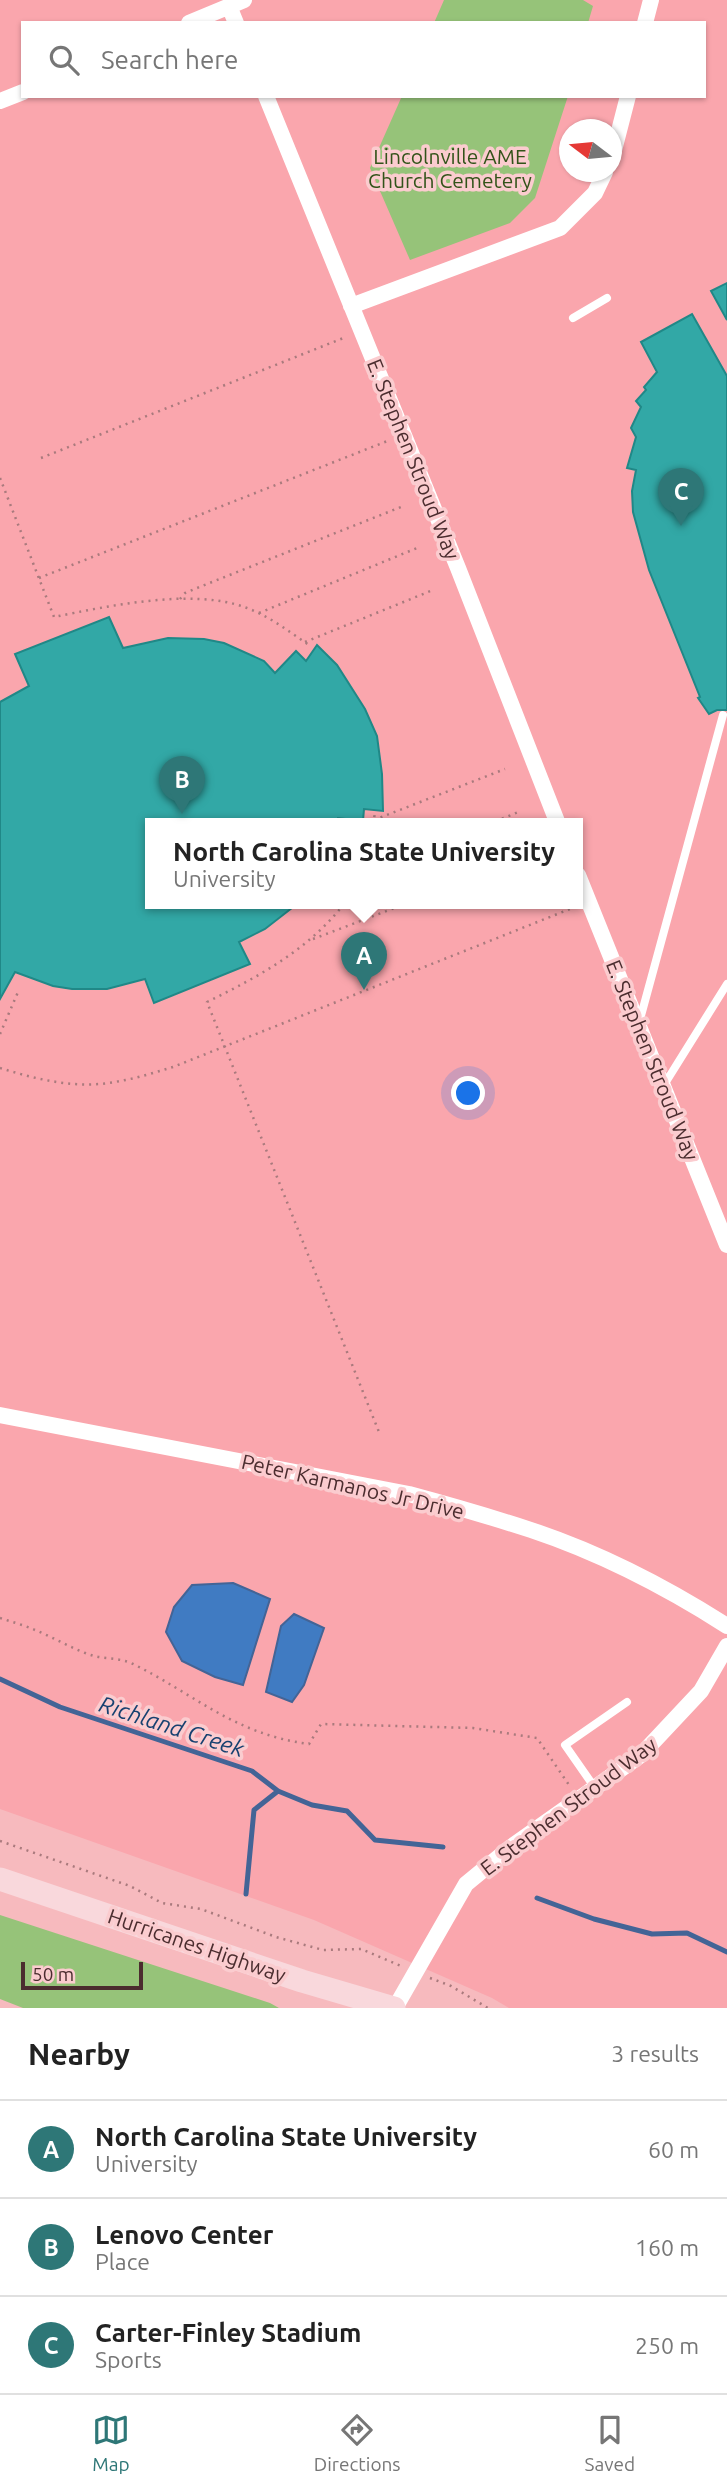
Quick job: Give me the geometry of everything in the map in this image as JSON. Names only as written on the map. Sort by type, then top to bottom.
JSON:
[{"type":"main road","name":"Hurricanes Highway","points":[[0,1880],[302,1981],[395,2008]]},
{"type":"street","points":[[645,21],[650,0]]},
{"type":"street","points":[[194,21],[237,3],[236,21]]},
{"type":"street","points":[[0,101],[21,93]]},
{"type":"street","name":"E. Stephen Stroud Way","points":[[267,98],[458,568],[556,818]]},
{"type":"street","points":[[622,119],[627,98]]},
{"type":"street","points":[[351,306],[560,228],[595,193],[600,182]]},
{"type":"street","name":"E. Stephen Stroud Way","points":[[583,888],[727,1245]]},
{"type":"street","name":"Peter Karmanos Jr Drive","points":[[0,1415],[421,1497],[533,1531],[605,1560],[687,1601],[727,1626]]},
{"type":"street","name":"E. Stephen Stroud Way","points":[[395,2008],[466,1885],[511,1847],[641,1755],[701,1691],[727,1646]]},
{"type":"lane","points":[[573,318],[607,298]]},
{"type":"lane","points":[[638,1025],[723,715]]},
{"type":"lane","points":[[663,1086],[727,984]]},
{"type":"lane","points":[[595,1788],[565,1745],[627,1702]]},
{"type":"path","points":[[41,458],[349,336]]},
{"type":"path","points":[[39,578],[390,440]]},
{"type":"path","points":[[0,478],[54,617],[180,598],[205,598],[243,606],[259,613],[307,643],[433,590]]},
{"type":"path","points":[[180,598],[185,593],[401,507]]},
{"type":"path","points":[[259,613],[417,548]]},
{"type":"path","points":[[384,818],[505,769]]},
{"type":"path","points":[[503,818],[521,811]]},
{"type":"path","points":[[374,818],[375,813]]},
{"type":"path","points":[[339,909],[310,940],[281,961],[207,1002],[379,1432]]},
{"type":"path","points":[[310,940],[393,909]]},
{"type":"path","points":[[0,1068],[53,1082],[89,1085],[120,1082],[173,1067],[570,909]]},
{"type":"path","points":[[0,1034],[18,992]]},
{"type":"path","points":[[0,1618],[33,1629],[93,1656],[127,1661],[211,1711],[253,1731],[287,1741],[309,1744],[321,1724],[473,1728],[537,1738],[561,1773]]},
{"type":"path","points":[[0,1841],[130,1886],[162,1903],[201,1909],[276,1937],[323,1950],[361,1949],[385,1959]]},
{"type":"path","points":[[451,1986],[488,2008]]},
{"type":"shaded area","points":[[0,0],[727,0],[727,2008],[509,2008],[492,1998],[314,1920],[0,1809]]},
{"type":"green space","points":[[444,0],[583,0],[593,6],[589,21],[435,21]]},
{"type":"green space","name":"Lincolnville AME Church Cemetery","points":[[401,98],[567,98],[535,198],[510,223],[410,260],[370,168]]},
{"type":"green space","points":[[0,1915],[279,2008],[23,2008],[0,1999]]},
{"type":"water","points":[[233,1583],[270,1599],[243,1685],[215,1677],[182,1661],[166,1632],[174,1607],[192,1585]]},
{"type":"water","points":[[294,1614],[324,1628],[304,1685],[292,1702],[266,1692],[281,1626]]},
{"type":"building","points":[[727,283],[727,320],[711,291]]},
{"type":"building","points":[[692,314],[727,376],[727,710],[717,710],[709,714],[698,698],[700,697],[649,570],[633,512],[632,491],[636,470],[627,468],[636,437],[631,428],[641,407],[636,401],[657,372],[641,342]]},
{"type":"building","points":[[109,617],[123,648],[168,638],[204,639],[224,643],[264,661],[275,673],[296,651],[306,661],[317,645],[337,665],[365,709],[377,736],[383,811],[364,809],[363,818],[145,818],[145,909],[291,909],[265,929],[239,942],[250,964],[154,1003],[145,979],[107,989],[72,989],[53,986],[15,972],[0,999],[0,702],[29,686],[15,654]]},
{"type":"waterway","name":"Richland Creek","points":[[0,1679],[60,1707],[252,1771],[278,1791],[312,1805],[347,1811],[375,1840],[443,1847]]},
{"type":"waterway","points":[[246,1894],[254,1810],[278,1791]]},
{"type":"waterway","name":"Richland Creek","points":[[537,1898],[594,1919],[652,1934],[687,1933],[727,1952]]},
{"type":"place","name":"Carter-Finley Stadium","points":[[681,526]]},
{"type":"place","name":"Lenovo Center","points":[[182,814]]},
{"type":"place","name":"North Carolina State University","points":[[364,990]]}]
